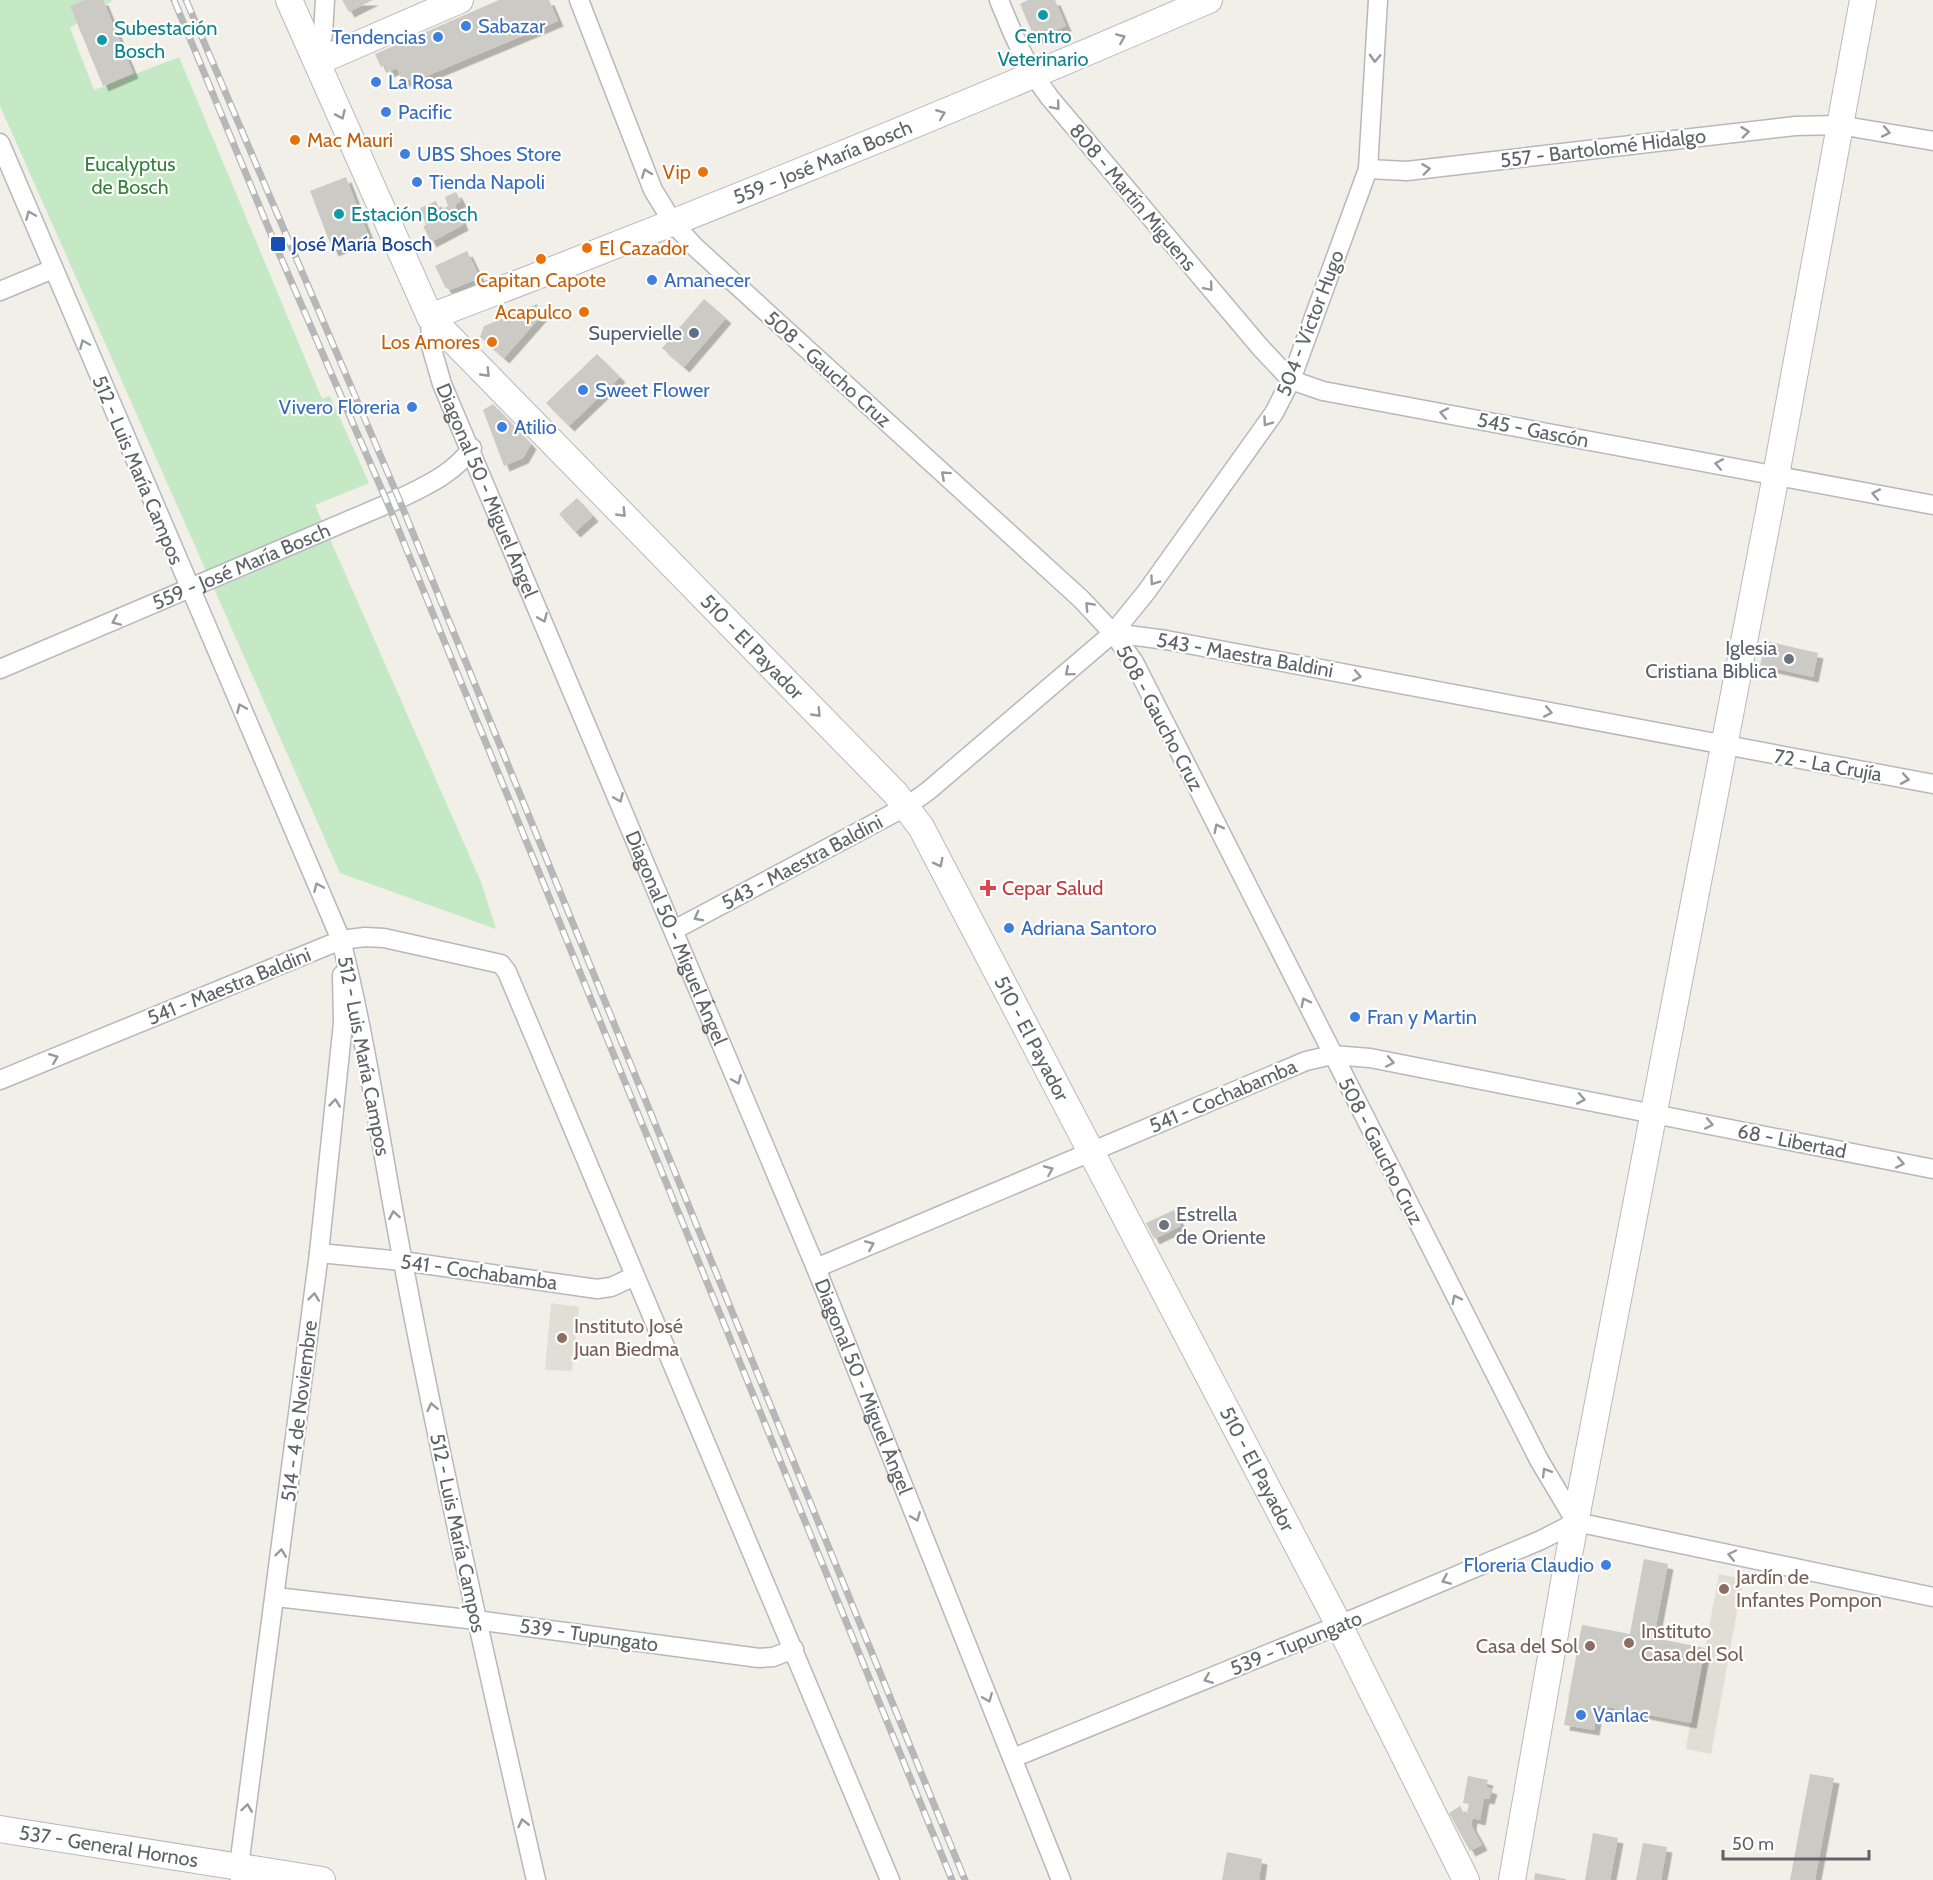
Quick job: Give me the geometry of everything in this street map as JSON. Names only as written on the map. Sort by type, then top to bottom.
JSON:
[{"type":"street","name":"Diagonal 50 - Miguel Ángel","points":[[289,0],[430,316],[431,346],[435,362],[816,1268],[1061,1880]]},
{"type":"street","points":[[316,62],[323,33],[325,0]]},
{"type":"street","points":[[316,62],[460,0]]},
{"type":"street","name":"508 - Gaucho Cruz","points":[[579,0],[652,190],[674,224],[695,247],[1081,599],[1113,633],[1138,671],[1539,1460],[1576,1522]]},
{"type":"street","name":"808 - Martín Miguens","points":[[999,0],[1014,38],[1033,76],[1260,347],[1291,380]]},
{"type":"street","name":"559 - José María Bosch","points":[[430,316],[674,224],[1033,76],[1209,0]]},
{"type":"street","name":"504 - Víctor Hugo","points":[[1113,633],[1148,591],[1274,413],[1291,380],[1368,169],[1378,0]]},
{"type":"street","points":[[1512,1880],[1652,1112],[1776,475],[1863,0]]},
{"type":"street","name":"557 - Bartolomé Hidalgo","points":[[1368,169],[1407,171],[1795,126],[1839,125],[1933,141]]},
{"type":"street","name":"512 - Luis María Campos","points":[[0,143],[341,940],[361,1024],[402,1261],[476,1620],[536,1880]]},
{"type":"street","points":[[0,291],[52,269]]},
{"type":"street","name":"510 - El Payador","points":[[430,316],[907,807],[921,828],[1339,1625],[1466,1880]]},
{"type":"street","name":"545 - Gascón","points":[[1291,380],[1323,390],[1933,505]]},
{"type":"street","name":"559 - José María Bosch","points":[[0,669],[399,499],[460,465],[472,448]]},
{"type":"street","name":"543 - Maestra Baldini","points":[[674,930],[907,807],[1113,633],[1166,640],[1723,745]]},
{"type":"street","name":"72 - La Crujía","points":[[1723,745],[1933,784]]},
{"type":"street","name":"541 - Maestra Baldini","points":[[0,1080],[341,940],[365,937],[384,938],[501,964],[507,972],[635,1276]]},
{"type":"street","name":"514 - 4 de Noviembre","points":[[239,1873],[320,1253],[343,1023],[341,940]]},
{"type":"street","name":"541 - Cochabamba","points":[[816,1268],[1306,1061],[1332,1055],[1370,1058],[1652,1112]]},
{"type":"street","name":"68 - Libertad","points":[[1652,1112],[1933,1169]]},
{"type":"street","name":"541 - Cochabamba","points":[[320,1253],[402,1261],[597,1289],[611,1287],[635,1276]]},
{"type":"street","points":[[635,1276],[890,1880]]},
{"type":"street","points":[[1576,1522],[1933,1597]]},
{"type":"street","name":"539 - Tupungato","points":[[1012,1758],[1339,1625],[1540,1540],[1576,1522]]},
{"type":"street","name":"539 - Tupungato","points":[[276,1597],[476,1620],[759,1658],[773,1657],[794,1649]]},
{"type":"street","name":"537 - General Hornos","points":[[0,1829],[239,1873],[322,1880]]},
{"type":"shaded area","name":"Instituto José Juan Biedma","points":[[551,1303],[579,1307],[572,1371],[545,1370]]},
{"type":"shaded area","name":"Instituto Casa del Sol","points":[[1644,1559],[1668,1564],[1655,1638],[1705,1648],[1719,1574],[1743,1579],[1711,1754],[1686,1749],[1690,1723],[1568,1698],[1582,1625],[1630,1634]]},
{"type":"green space","name":"Eucalyptus de Bosch","points":[[0,0],[113,0],[70,28],[94,90],[179,57],[322,399],[330,396],[369,483],[315,505],[481,882],[496,929],[340,873],[0,106]]},
{"type":"building","name":"Subestación Bosch","points":[[85,0],[103,0],[133,73],[103,86],[70,6]]},
{"type":"building","points":[[342,0],[373,0],[349,12]]},
{"type":"building","points":[[499,0],[549,0],[558,21],[412,82],[410,79],[403,82],[397,68],[388,72],[385,65],[381,67],[375,54]]},
{"type":"building","name":"Centro Veterinario","points":[[1028,0],[1055,0],[1066,26],[1035,39],[1020,4]]},
{"type":"building","name":"Estación Bosch","points":[[346,177],[369,237],[333,251],[310,191]]},
{"type":"building","points":[[456,192],[461,201],[455,205],[463,225],[431,242],[423,226],[426,225],[420,208],[436,201],[440,210],[448,206],[445,197]]},
{"type":"building","points":[[467,251],[480,278],[450,290],[445,287],[435,266]]},
{"type":"building","name":"Supervielle","points":[[704,299],[726,318],[684,367],[662,348]]},
{"type":"building","points":[[537,304],[542,315],[504,358],[480,337],[484,326]]},
{"type":"building","name":"Sweet Flower","points":[[597,354],[620,377],[569,426],[546,403]]},
{"type":"building","name":"Atilio","points":[[493,404],[531,444],[523,458],[504,466],[483,410]]},
{"type":"building","points":[[577,498],[593,516],[575,532],[559,514]]},
{"type":"building","name":"Iglesia Cristiana Biblica","points":[[1766,641],[1818,653],[1813,677],[1760,665]]},
{"type":"building","name":"Estrella de Oriente","points":[[1174,1210],[1181,1226],[1154,1239],[1146,1223]]},
{"type":"building","name":"Instituto Casa del Sol","points":[[1644,1559],[1668,1564],[1654,1638],[1705,1648],[1691,1723],[1598,1705],[1594,1730],[1564,1725],[1582,1625],[1630,1634]]},
{"type":"building","points":[[1810,1774],[1834,1778],[1815,1880],[1790,1880]]},
{"type":"building","points":[[1468,1776],[1488,1780],[1486,1787],[1492,1789],[1489,1799],[1484,1798],[1480,1820],[1472,1818],[1471,1825],[1482,1845],[1470,1851],[1449,1813],[1460,1806],[1466,1817],[1469,1804],[1463,1803]]},
{"type":"building","points":[[1593,1833],[1618,1838],[1610,1880],[1585,1880]]},
{"type":"building","points":[[1643,1843],[1667,1847],[1661,1880],[1636,1880]]},
{"type":"building","points":[[1227,1852],[1262,1859],[1259,1880],[1222,1880]]},
{"type":"building","points":[[1535,1873],[1566,1879],[1566,1880],[1534,1880]]},
{"type":"railway","points":[[174,0],[275,244],[388,504],[952,1880]]},
{"type":"railway","points":[[186,0],[399,499],[965,1880]]},
{"type":"place","name":"Centro Veterinario","points":[[1043,15]]},
{"type":"place","name":"Sabazar","points":[[466,26]]},
{"type":"place","name":"Tendencias","points":[[438,37]]},
{"type":"place","name":"Subestación Bosch","points":[[102,40]]},
{"type":"place","name":"La Rosa","points":[[376,82]]},
{"type":"place","name":"Pacific","points":[[386,112]]},
{"type":"place","name":"Mac Mauri","points":[[295,140]]},
{"type":"place","name":"UBS Shoes Store","points":[[405,154]]},
{"type":"place","name":"Vip","points":[[703,172]]},
{"type":"place","name":"Tienda Napoli","points":[[417,182]]},
{"type":"place","name":"Estación Bosch","points":[[339,214]]},
{"type":"place","name":"José María Bosch","points":[[278,244]]},
{"type":"place","name":"El Cazador","points":[[587,248]]},
{"type":"place","name":"Capitan Capote","points":[[541,259]]},
{"type":"place","name":"Amanecer","points":[[652,280]]},
{"type":"place","name":"Acapulco","points":[[584,312]]},
{"type":"place","name":"Supervielle","points":[[694,333]]},
{"type":"place","name":"Los Amores","points":[[492,342]]},
{"type":"place","name":"Sweet Flower","points":[[583,390]]},
{"type":"place","name":"Vivero Floreria","points":[[412,407]]},
{"type":"place","name":"Atilio","points":[[502,427]]},
{"type":"place","name":"Iglesia Cristiana Biblica","points":[[1789,659]]},
{"type":"place","name":"Cepar Salud","points":[[988,888]]},
{"type":"place","name":"Adriana Santoro","points":[[1009,928]]},
{"type":"place","name":"Fran y Martin","points":[[1355,1017]]},
{"type":"place","name":"Estrella de Oriente","points":[[1164,1225]]},
{"type":"place","name":"Instituto José Juan Biedma","points":[[562,1338]]},
{"type":"place","name":"Floreria Claudio","points":[[1606,1565]]},
{"type":"place","name":"Jardín de Infantes Pompon","points":[[1724,1589]]},
{"type":"place","name":"Instituto Casa del Sol","points":[[1629,1643]]},
{"type":"place","name":"Casa del Sol","points":[[1590,1646]]},
{"type":"place","name":"Vanlac","points":[[1581,1715]]}]
